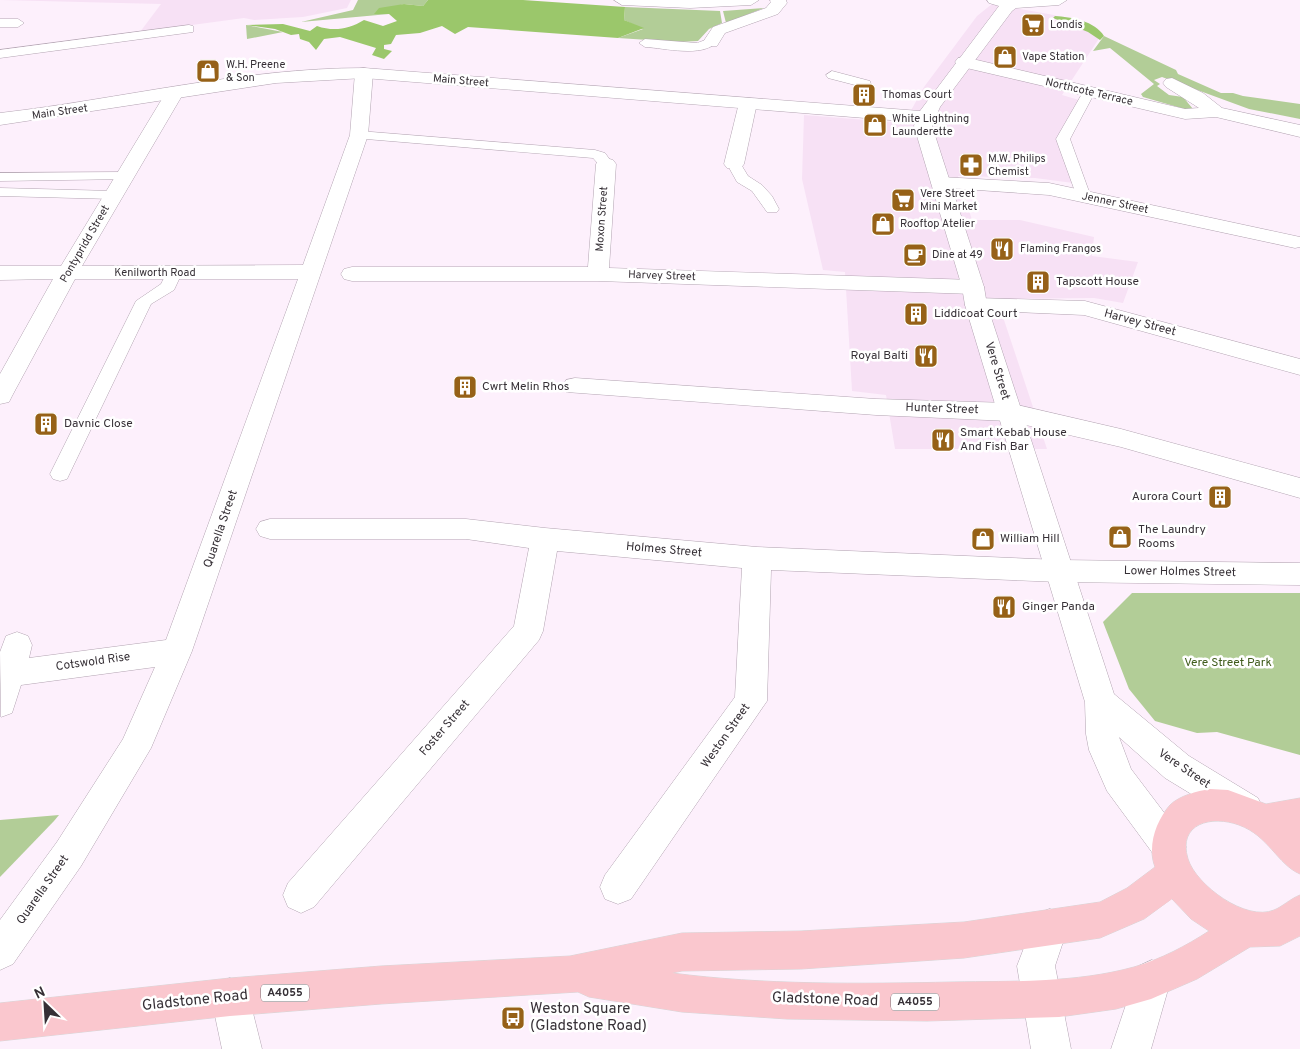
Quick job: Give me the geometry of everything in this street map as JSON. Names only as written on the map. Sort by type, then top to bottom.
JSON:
[{"type":"main road","points":[[1300,857],[1281,832],[1256,815],[1218,803],[1192,808],[1175,824],[1172,860],[1187,891],[1203,908],[1223,920],[1245,929],[1272,930],[1294,921],[1300,913]]},
{"type":"main road","points":[[1256,815],[1300,814]]},
{"type":"main road","name":"Gladstone Road","points":[[0,1022],[230,998],[381,986],[570,975],[682,952],[876,947],[964,940],[1100,920],[1122,913],[1138,903],[1172,860]]},
{"type":"main road","name":"Gladstone Road","points":[[570,975],[682,992],[811,1001],[918,1002],[1040,999],[1117,990],[1152,979],[1189,966],[1245,929]]},
{"type":"street","points":[[622,0],[690,3],[747,0]]},
{"type":"street","points":[[711,42],[719,30],[772,11],[779,3],[778,0]]},
{"type":"street","points":[[925,117],[964,62],[1006,8],[1003,2],[1059,0]]},
{"type":"street","name":"Northcote Terrace","points":[[964,62],[1185,114],[1216,112],[1300,131]]},
{"type":"street","name":"Main Street","points":[[0,119],[296,74],[364,73],[748,102],[863,108],[925,117]]},
{"type":"street","name":"Quarella Street","points":[[0,951],[69,854],[135,748],[177,651],[359,135],[364,73]]},
{"type":"street","name":"Northcote Terrace","points":[[1172,83],[1197,96],[1216,112]]},
{"type":"street","name":"Pontypridd Street","points":[[0,396],[67,274],[174,94]]},
{"type":"street","points":[[734,164],[748,102]]},
{"type":"street","name":"Vere Street","points":[[925,117],[923,126],[1009,412],[1101,702],[1102,735],[1110,760],[1124,787],[1172,860]]},
{"type":"street","name":"Moxon Street","points":[[598,274],[606,164]]},
{"type":"street","name":"Jenner Street","points":[[941,183],[1049,189],[1293,242]]},
{"type":"street","name":"Kenilworth Road","points":[[0,274],[310,272]]},
{"type":"street","name":"Harvey Street","points":[[352,274],[598,274],[975,296],[1085,308],[1300,367]]},
{"type":"street","name":"Hunter Street","points":[[575,386],[876,407],[1009,412],[1121,438],[1300,488]]},
{"type":"street","name":"Holmes Street","points":[[270,529],[466,528],[545,539],[757,558],[1059,571]]},
{"type":"street","name":"Foster Street","points":[[301,895],[528,631],[545,539]]},
{"type":"street","name":"Weston Street","points":[[618,887],[751,701],[757,558]]},
{"type":"street","name":"Lower Holmes Street","points":[[1059,571],[1300,574]]},
{"type":"street","points":[[1,702],[17,645]]},
{"type":"street","name":"Cotswold Rise","points":[[9,674],[177,651]]},
{"type":"street","name":"Vere Street","points":[[1101,702],[1177,767],[1256,815]]},
{"type":"street","points":[[1050,928],[1036,966],[1040,999],[1052,1049]]},
{"type":"street","points":[[1130,1049],[1152,979]]},
{"type":"street","points":[[230,998],[242,1049]]},
{"type":"lane","points":[[0,23],[18,23]]},
{"type":"lane","points":[[0,54],[189,29]]},
{"type":"lane","points":[[645,43],[698,47],[711,42]]},
{"type":"lane","points":[[832,75],[865,84],[866,89]]},
{"type":"lane","points":[[1084,196],[1063,139],[1089,92]]},
{"type":"lane","points":[[359,135],[595,154],[600,156],[606,164]]},
{"type":"lane","points":[[734,164],[742,179],[757,188],[767,199],[772,209]]},
{"type":"lane","points":[[0,177],[124,176]]},
{"type":"lane","points":[[0,192],[114,195]]},
{"type":"lane","points":[[60,474],[144,301],[168,287],[174,273]]},
{"type":"shaded area","points":[[0,0],[351,0],[347,8],[303,17],[254,20],[244,18],[140,32],[161,4]]},
{"type":"shaded area","points":[[992,4],[1054,15],[1093,30],[1100,37],[1062,95],[1079,100],[1058,137],[1073,183],[1035,178],[958,176],[972,220],[1020,220],[1094,237],[1092,256],[1138,262],[1123,303],[1094,298],[997,299],[1047,449],[895,449],[886,395],[852,391],[845,272],[823,270],[802,179],[804,115],[904,123],[924,87],[977,16]]},
{"type":"green space","points":[[358,0],[428,0],[423,6],[404,4],[375,13],[389,14],[301,22],[353,10]]},
{"type":"green space","points":[[428,0],[523,0],[625,7],[624,20],[644,28],[618,38],[468,27],[455,34],[442,26],[420,33],[396,35],[391,44],[384,45],[384,49],[392,51],[384,59],[372,55],[376,48],[340,37],[324,39],[316,50],[309,42],[300,39],[299,34],[291,35],[275,29],[246,25],[283,24],[310,31],[317,26],[341,29],[353,26],[364,20],[383,26],[397,21],[389,14],[374,14],[379,8],[404,4],[423,6]]},
{"type":"green space","points":[[625,7],[720,11],[722,23],[709,29],[698,41],[679,42],[618,38],[643,29],[624,20]]},
{"type":"green space","points":[[764,8],[726,23],[723,11]]},
{"type":"green space","points":[[1055,16],[1068,17],[1089,23],[1104,36],[1100,40],[1088,32],[1053,18]]},
{"type":"green space","points":[[246,25],[283,32],[247,39]]},
{"type":"green space","points":[[1104,36],[1176,70],[1178,74],[1221,93],[1233,93],[1300,104],[1300,119],[1249,109],[1162,77],[1154,80],[1160,84],[1157,86],[1169,95],[1183,97],[1193,109],[1188,110],[1143,97],[1141,94],[1154,84],[1110,48],[1093,51]]},
{"type":"green space","name":"Vere Street Park","points":[[1132,593],[1300,593],[1300,755],[1217,732],[1197,733],[1155,721],[1129,689],[1103,622]]},
{"type":"green space","points":[[59,815],[54,821],[0,877],[0,820]]},
{"type":"place","name":"Londis","points":[[1033,25]]},
{"type":"place","name":"Vape Station","points":[[1005,57]]},
{"type":"place","name":"W.H. Preene & Son","points":[[208,71]]},
{"type":"place","name":"Thomas Court","points":[[864,95]]},
{"type":"place","name":"White Lightning Launderette","points":[[875,125]]},
{"type":"place","name":"M.W. Philips Chemist","points":[[971,165]]},
{"type":"place","name":"Vere Street Mini Market","points":[[903,200]]},
{"type":"place","name":"Rooftop Atelier","points":[[883,224]]},
{"type":"place","name":"Flaming Frangos","points":[[1002,249]]},
{"type":"place","name":"Dine at 49","points":[[915,255]]},
{"type":"place","name":"Tapscott House","points":[[1038,282]]},
{"type":"place","name":"Liddicoat Court","points":[[916,314]]},
{"type":"place","name":"Royal Balti","points":[[926,356]]},
{"type":"place","name":"Cwrt Melin Rhos","points":[[465,387]]},
{"type":"place","name":"Davnic Close","points":[[46,424]]},
{"type":"place","name":"Smart Kebab House And Fish Bar","points":[[943,440]]},
{"type":"place","name":"Aurora Court","points":[[1220,497]]},
{"type":"place","name":"The Laundry Rooms","points":[[1120,537]]},
{"type":"place","name":"William Hill","points":[[983,539]]},
{"type":"place","name":"Ginger Panda","points":[[1004,607]]},
{"type":"place","name":"Weston Square (Gladstone Road)","points":[[513,1018]]}]
